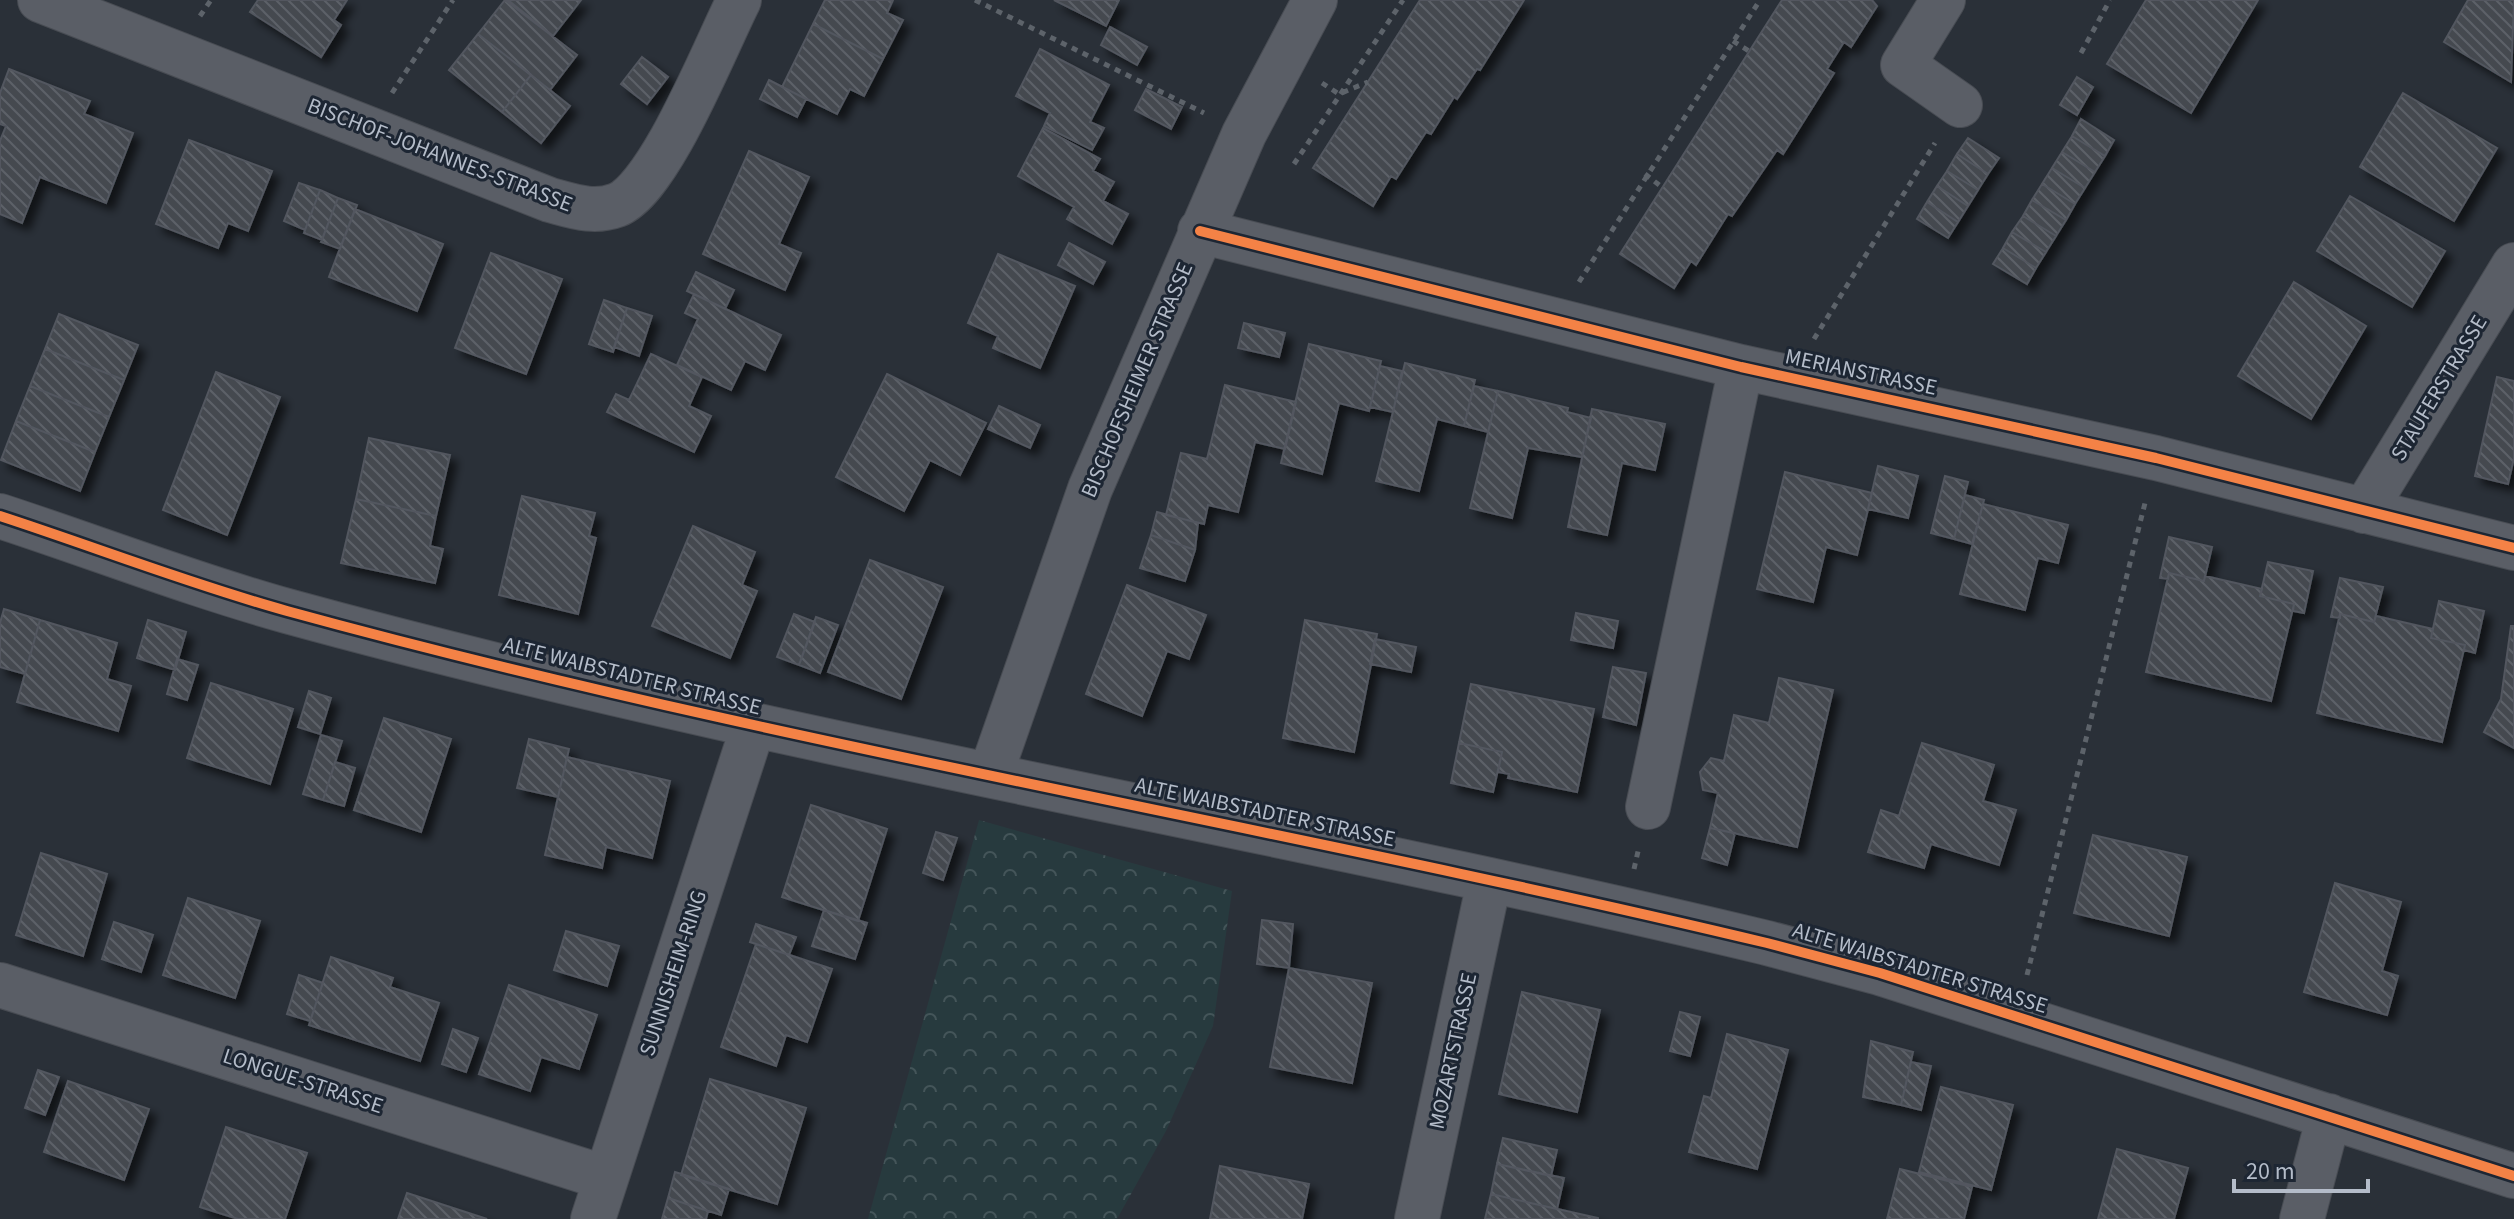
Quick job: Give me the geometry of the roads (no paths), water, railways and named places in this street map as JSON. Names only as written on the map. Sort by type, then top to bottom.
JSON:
[{"type":"street","name":"BISCHOF-JOHANNES-STRASSE","points":[[40,0],[550,200],[591,211],[617,205],[639,191],[659,161],[739,0]]},
{"type":"street","name":"BISCHOFSHEIMER STRASSE","points":[[991,773],[1090,489],[1244,134],[1315,0]]},
{"type":"street","points":[[1943,0],[1903,65],[1960,105]]},
{"type":"street","name":"MERIANSTRASSE","points":[[1200,231],[1741,367],[2156,458],[2514,548]]},
{"type":"street","name":"STAUFERSTRASSE","points":[[2364,511],[2514,265]]},
{"type":"street","points":[[1648,807],[1741,367]]},
{"type":"street","name":"ALTE WAIBSTADTER STRASSE","points":[[0,516],[283,610],[753,727],[991,773],[1626,909],[1880,973],[2514,1176]]},
{"type":"street","name":"SUNNISHEIM-RING","points":[[593,1219],[753,727]]},
{"type":"street","name":"MOZARTSTRASSE","points":[[1417,1219],[1489,882]]},
{"type":"street","name":"LONGUE-STRASSE","points":[[0,985],[606,1178]]},
{"type":"street","points":[[2302,1219],[2329,1116]]}]
